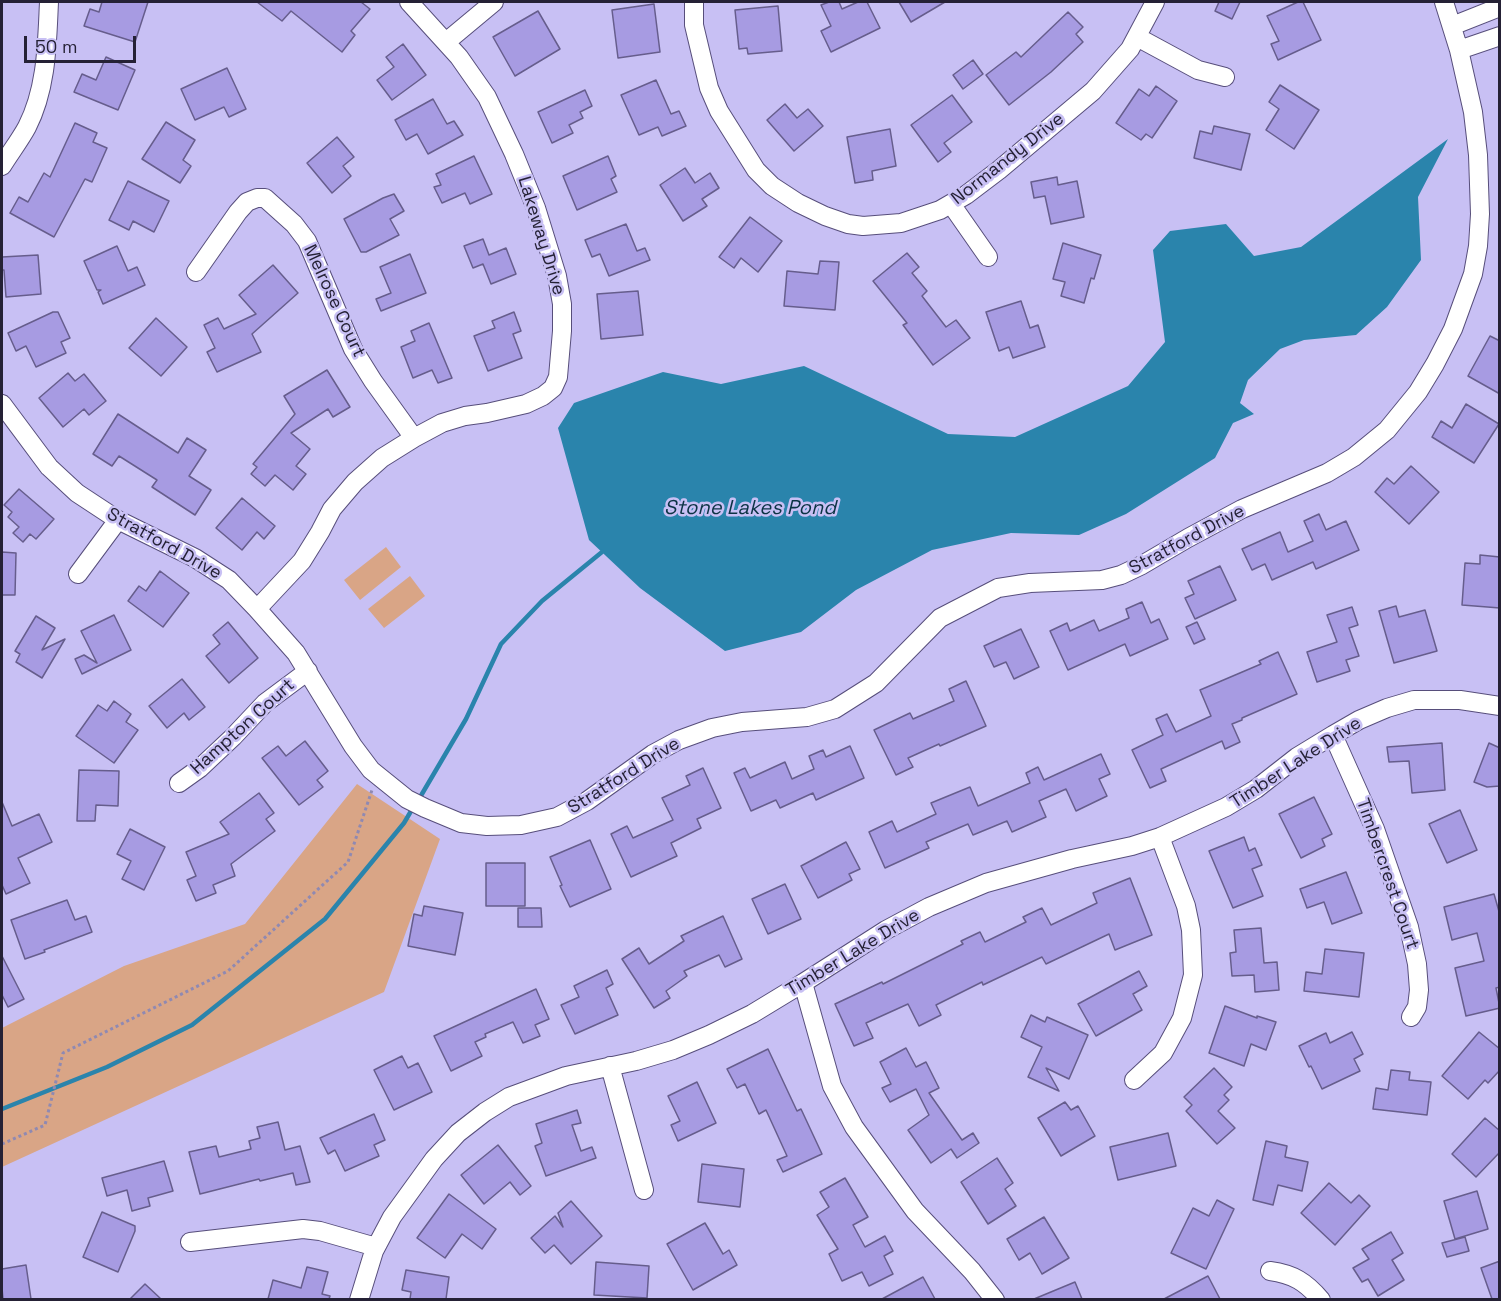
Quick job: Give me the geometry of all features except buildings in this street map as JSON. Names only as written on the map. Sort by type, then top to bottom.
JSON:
[{"type":"street","points":[[2,166],[7,147],[27,128],[40,93],[47,52],[49,2]]},
{"type":"street","name":"Lakeway Drive","points":[[257,609],[302,561],[332,509],[355,482],[382,458],[442,423],[465,416],[526,405],[554,388],[558,377],[562,304],[558,276],[536,208],[487,97],[459,57],[409,2]]},
{"type":"street","points":[[446,42],[494,2]]},
{"type":"street","name":"Normandy Drive","points":[[694,2],[694,25],[709,88],[719,111],[756,170],[772,186],[798,203],[825,216],[848,224],[863,226],[901,223],[940,210],[966,195],[999,170],[1093,90],[1131,49],[1155,2]]},
{"type":"street","name":"Stratford Drive","points":[[2,404],[48,467],[77,493],[118,520],[195,558],[229,580],[296,653],[353,746],[371,770],[407,798],[461,823],[487,826],[520,825],[557,817],[587,801],[653,754],[712,728],[807,717],[835,709],[876,683],[940,618],[998,588],[1030,583],[1102,580],[1121,575],[1142,566],[1242,509],[1327,473],[1354,456],[1387,430],[1418,392],[1453,328],[1473,274],[1478,246],[1480,214],[1478,155],[1473,112],[1459,50],[1444,2]]},
{"type":"street","points":[[1452,26],[1500,7]]},
{"type":"street","points":[[1459,50],[1500,36]]},
{"type":"street","points":[[1137,37],[1198,70],[1225,77]]},
{"type":"street","name":"Melrose Court","points":[[196,272],[247,202],[256,198],[265,198],[294,224],[306,241],[353,349],[414,438]]},
{"type":"street","points":[[951,204],[988,257]]},
{"type":"street","points":[[78,574],[118,520]]},
{"type":"street","name":"Hampton Court","points":[[179,783],[200,768],[265,703],[308,670]]},
{"type":"street","name":"Timber Lake Drive","points":[[359,1299],[376,1247],[392,1216],[434,1160],[458,1133],[509,1097],[566,1076],[645,1059],[691,1043],[752,1014],[886,930],[929,907],[986,883],[1160,837],[1226,807],[1256,789],[1297,757],[1359,720],[1387,708],[1414,700],[1460,700],[1500,706]]},
{"type":"street","name":"Timbercrest Court","points":[[1333,735],[1375,829],[1409,927],[1417,964],[1419,990],[1417,1007],[1411,1017]]},
{"type":"street","points":[[1134,1080],[1163,1053],[1182,1018],[1193,975],[1191,930],[1186,906],[1160,837]]},
{"type":"street","points":[[803,983],[832,1086],[854,1127],[915,1211],[972,1270],[995,1299]]},
{"type":"street","points":[[610,1066],[644,1190]]},
{"type":"street","points":[[190,1242],[303,1229],[320,1231],[376,1247]]},
{"type":"street","points":[[1270,1271],[1286,1273],[1299,1279],[1321,1299]]},
{"type":"path","points":[[2,1144],[45,1125],[63,1053],[228,971],[348,862],[377,775]]},
{"type":"shaded area","points":[[386,547],[401,567],[360,600],[344,580]]},
{"type":"shaded area","points":[[410,576],[425,596],[384,628],[368,609]]},
{"type":"shaded area","points":[[357,784],[440,839],[384,992],[2,1167],[2,1028],[124,966],[245,924]]},
{"type":"water","name":"Stone Lakes Pond","points":[[1448,139],[1418,197],[1421,260],[1387,307],[1356,335],[1304,340],[1280,349],[1248,380],[1240,403],[1254,414],[1233,423],[1215,458],[1126,514],[1079,535],[1011,533],[932,550],[856,590],[801,632],[725,651],[640,588],[589,540],[558,428],[574,403],[663,372],[721,384],[804,366],[948,434],[1015,437],[1128,386],[1165,342],[1153,250],[1170,231],[1226,224],[1254,256],[1301,247]]},
{"type":"waterway","points":[[419,799],[466,719],[501,644],[542,601],[602,552]]},
{"type":"waterway","points":[[2,1109],[107,1067],[192,1025],[325,919],[404,823],[414,806]]}]
